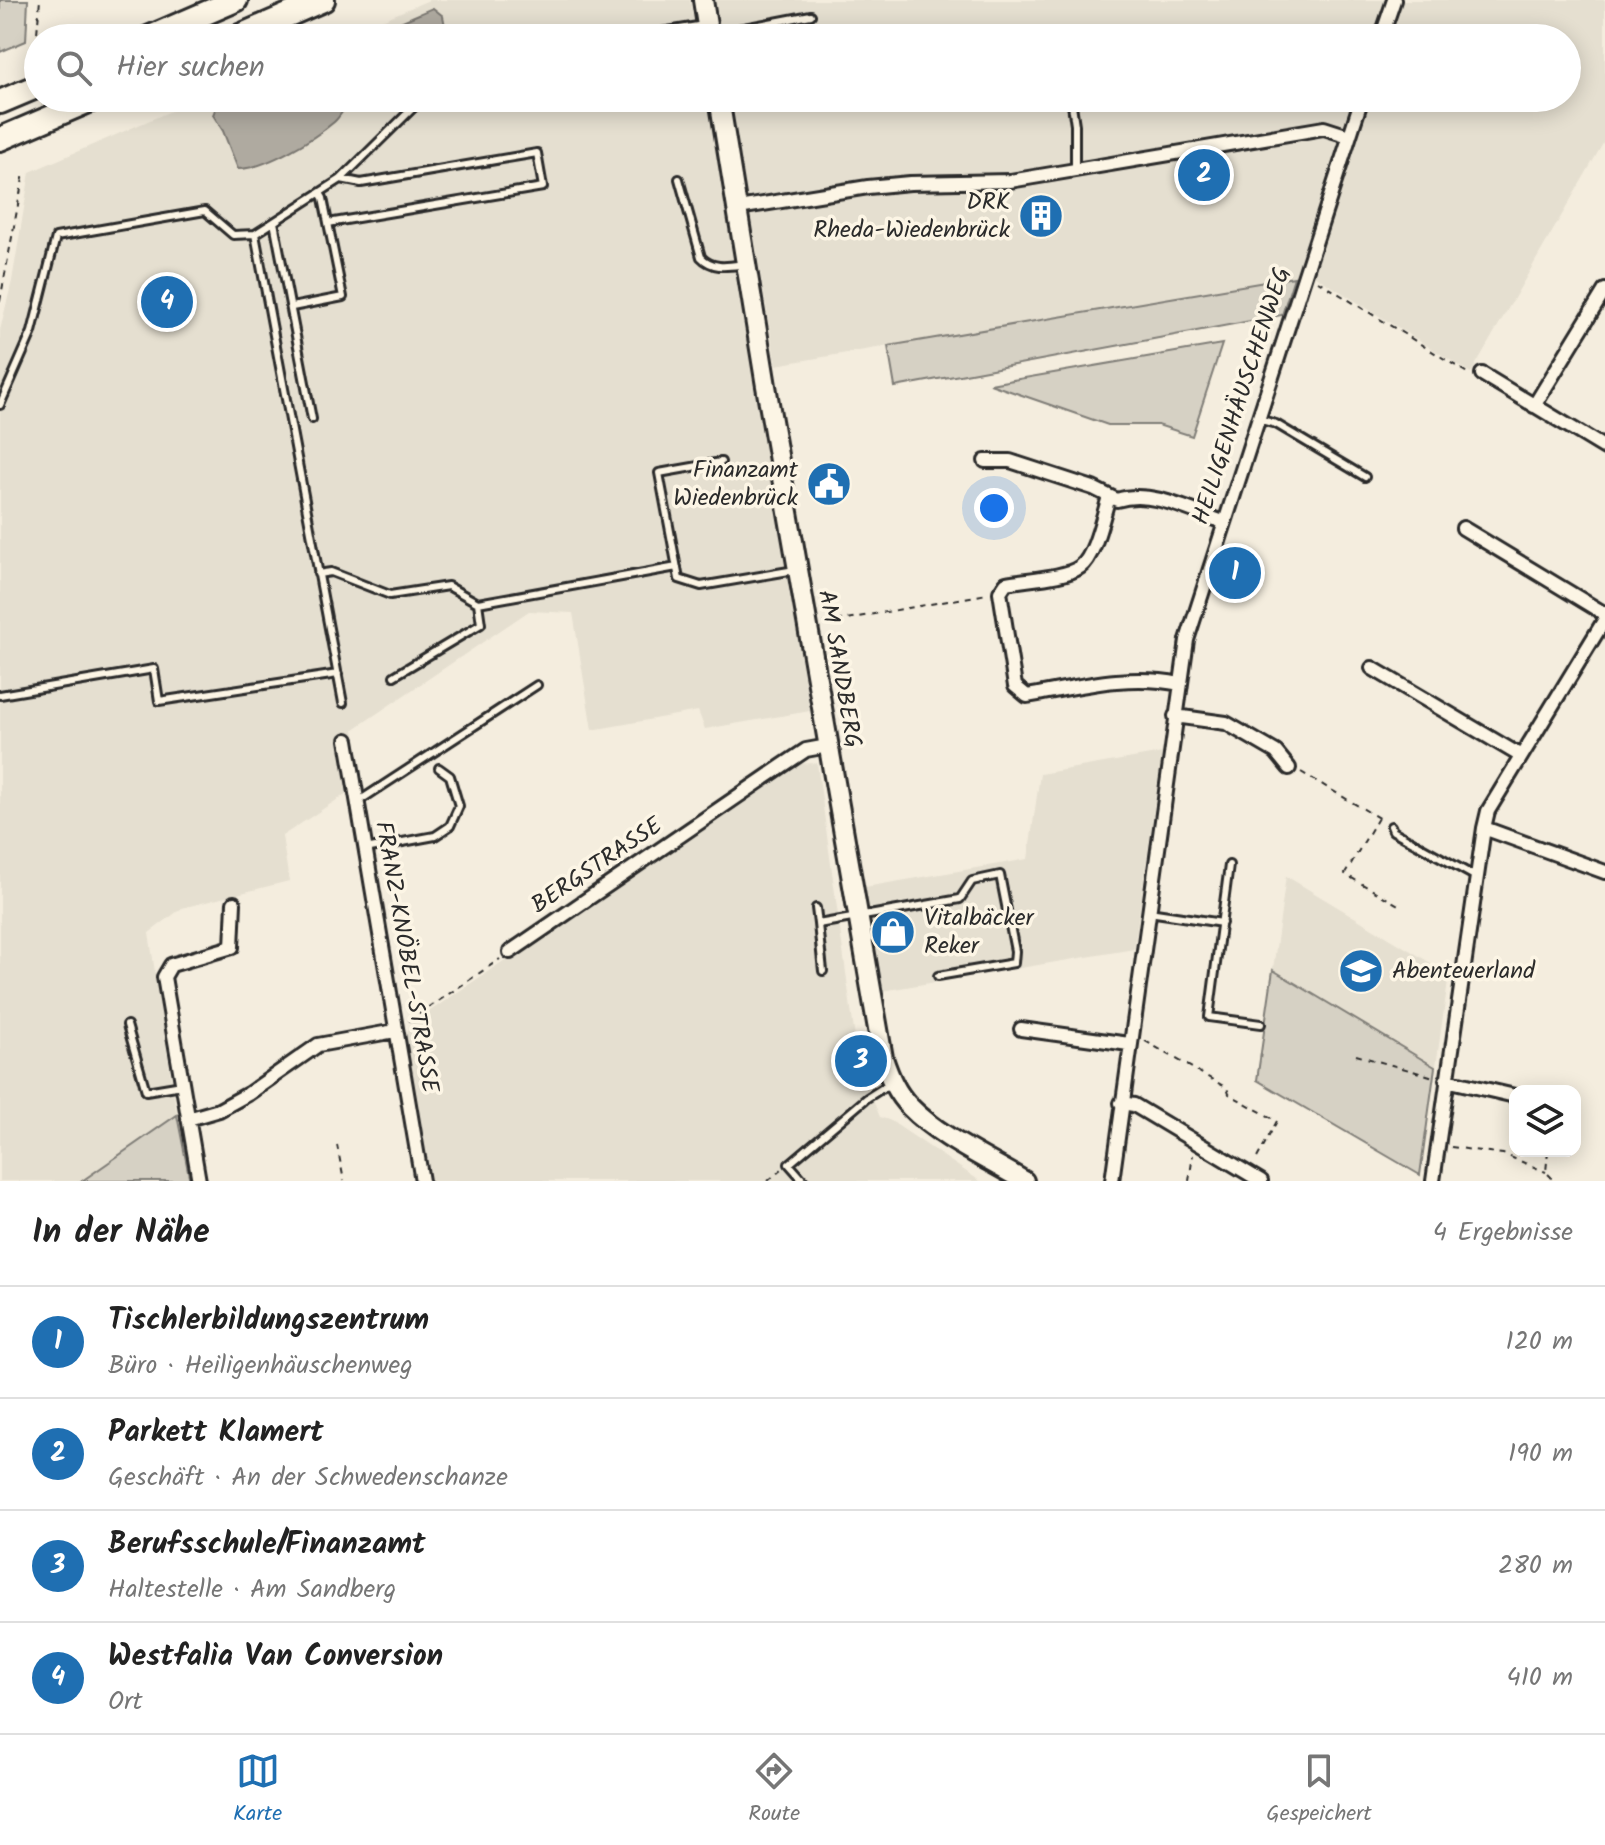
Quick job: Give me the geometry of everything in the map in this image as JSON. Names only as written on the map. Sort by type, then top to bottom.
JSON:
[{"type":"highway","points":[[180,24],[236,0]]},
{"type":"highway","points":[[267,24],[323,0]]},
{"type":"highway","points":[[0,102],[24,92]]},
{"type":"highway","points":[[0,139],[63,112]]},
{"type":"main road","points":[[703,0],[707,24]]},
{"type":"main road","name":"AM SANDBERG","points":[[721,112],[883,1058],[892,1082],[909,1106],[931,1125],[1024,1181]]},
{"type":"street","points":[[1386,24],[1394,0]]},
{"type":"street","name":"HEILIGENHÄUSCHENWEG","points":[[1112,1181],[1187,640],[1357,112]]},
{"type":"street","points":[[738,208],[868,187],[1010,181],[1324,128],[1349,136]]},
{"type":"street","points":[[1534,406],[1605,290]]},
{"type":"street","points":[[1482,374],[1605,448]]},
{"type":"street","points":[[985,461],[1010,461],[1093,488],[1117,500],[1130,496],[1147,497],[1223,522]]},
{"type":"street","points":[[1109,497],[1090,556],[1082,566],[1071,572],[1006,583],[1000,592],[1015,686],[1027,696],[1131,678],[1180,684]]},
{"type":"street","points":[[1433,1181],[1488,811],[1605,617],[1463,528]]},
{"type":"street","points":[[1372,668],[1521,756]]},
{"type":"street","points":[[1175,716],[1226,723],[1276,752],[1289,768]]},
{"type":"street","name":"FRANZ-KNÖBEL-STRASSE","points":[[347,740],[422,1181]]},
{"type":"street","name":"BERGSTRASSE","points":[[510,952],[806,750],[828,746]]},
{"type":"street","points":[[1484,828],[1605,872]]},
{"type":"street","points":[[199,1181],[164,977],[171,965],[232,947],[234,903]]},
{"type":"street","points":[[1021,1029],[1129,1041]]},
{"type":"street","points":[[188,1119],[219,1110],[248,1094],[318,1045],[395,1031]]},
{"type":"street","points":[[1446,1080],[1509,1095]]},
{"type":"street","points":[[1121,1103],[1134,1105],[1261,1181]]},
{"type":"lane","points":[[756,24],[811,15]]},
{"type":"lane","points":[[0,405],[32,332],[56,237],[205,211],[233,235],[255,234],[341,179],[409,112]]},
{"type":"lane","points":[[1073,112],[1075,171]]},
{"type":"lane","points":[[328,223],[543,187],[537,153],[361,183],[341,179]]},
{"type":"lane","points":[[679,179],[701,257],[708,264],[719,267],[747,264]]},
{"type":"lane","points":[[292,307],[343,297],[320,193]]},
{"type":"lane","points":[[274,222],[312,419]]},
{"type":"lane","points":[[255,234],[343,703]]},
{"type":"lane","points":[[1258,419],[1276,424],[1365,477]]},
{"type":"lane","points":[[721,462],[659,473],[679,579],[701,586],[798,570]]},
{"type":"lane","points":[[318,574],[331,572],[390,595],[448,586],[478,603],[677,567]]},
{"type":"lane","points":[[394,676],[481,624],[478,603]]},
{"type":"lane","points":[[0,695],[154,669],[159,701],[338,674]]},
{"type":"lane","points":[[357,802],[537,685]]},
{"type":"lane","points":[[365,849],[435,836],[450,826],[459,806],[450,776],[439,768]]},
{"type":"lane","points":[[1391,826],[1393,831],[1476,878]]},
{"type":"lane","points":[[1229,865],[1209,1017],[1261,1024]]},
{"type":"lane","points":[[818,924],[960,899],[972,881],[1000,875],[1015,951],[1014,963],[938,976]]},
{"type":"lane","points":[[816,908],[823,971]]},
{"type":"lane","points":[[1149,912],[1222,923]]},
{"type":"lane","points":[[127,1025],[146,1091],[182,1085]]},
{"type":"lane","points":[[804,1181],[789,1164],[867,1098],[892,1082]]},
{"type":"path","points":[[38,24],[40,0]]},
{"type":"path","points":[[0,301],[24,173]]},
{"type":"path","points":[[1305,274],[1473,376],[1482,374]]},
{"type":"path","points":[[807,626],[1000,592]]},
{"type":"path","points":[[1289,768],[1303,773],[1391,826]]},
{"type":"path","points":[[1378,818],[1345,874],[1400,906]]},
{"type":"path","points":[[395,1031],[510,952]]},
{"type":"path","points":[[1129,1041],[1143,1040],[1277,1121],[1248,1174]]},
{"type":"path","points":[[1356,1055],[1446,1080]]},
{"type":"path","points":[[1189,1181],[1198,1143]]},
{"type":"path","points":[[337,1145],[344,1181]]},
{"type":"path","points":[[1437,1146],[1503,1154],[1546,1172],[1551,1177],[1550,1181]]},
{"type":"path","points":[[1546,1172],[1547,1157]]},
{"type":"path","points":[[768,1181],[789,1164]]},
{"type":"shaded area","points":[[0,0],[28,0],[24,42],[0,52]]},
{"type":"shaded area","points":[[429,0],[690,0],[694,24],[373,24]]},
{"type":"shaded area","points":[[714,0],[1605,0],[1605,140],[1471,373],[1312,274],[776,365],[732,112],[1581,112],[1581,24],[718,24]]},
{"type":"shaded area","points":[[433,8],[443,16],[445,24],[396,24]]},
{"type":"shaded area","points":[[169,112],[709,112],[810,711],[705,729],[698,711],[592,730],[573,613],[529,611],[354,729],[361,784],[282,836],[289,881],[182,908],[149,933],[177,1115],[82,1181],[0,1181],[0,330],[12,281],[30,172]]},
{"type":"shaded area","points":[[214,112],[342,112],[314,137],[275,159],[238,169]]},
{"type":"shaded area","points":[[1294,277],[1282,315],[895,387],[888,346]]},
{"type":"shaded area","points":[[1222,344],[1192,436],[1158,425],[1108,425],[990,384]]},
{"type":"shaded area","points":[[1162,753],[1134,949],[882,991],[865,887],[1028,859],[1040,774]]},
{"type":"shaded area","points":[[817,763],[859,1067],[880,1117],[891,1121],[980,1181],[431,1181],[405,1037],[411,1024],[793,764]]},
{"type":"shaded area","name":"Abenteuerland","points":[[1286,876],[1449,974],[1436,1066],[1273,969]]},
{"type":"shaded area","points":[[1273,970],[1435,1067],[1420,1175],[1257,1080]]},
{"type":"shaded area","points":[[177,1115],[190,1181],[82,1181]]},
{"type":"place","name":"Parkett Klamert","points":[[1204,175]]},
{"type":"place","name":"DRK Rheda-Wiedenbrück","points":[[1041,216]]},
{"type":"place","name":"Westfalia Van Conversion","points":[[167,302]]},
{"type":"place","name":"Finanzamt Wiedenbrück","points":[[829,484]]},
{"type":"place","name":"Tischlerbildungszentrum","points":[[1235,573]]},
{"type":"place","name":"Vitalbäcker Reker","points":[[893,932]]},
{"type":"place","name":"Abenteuerland","points":[[1361,971]]},
{"type":"place","name":"Berufsschule/Finanzamt","points":[[861,1061]]}]
